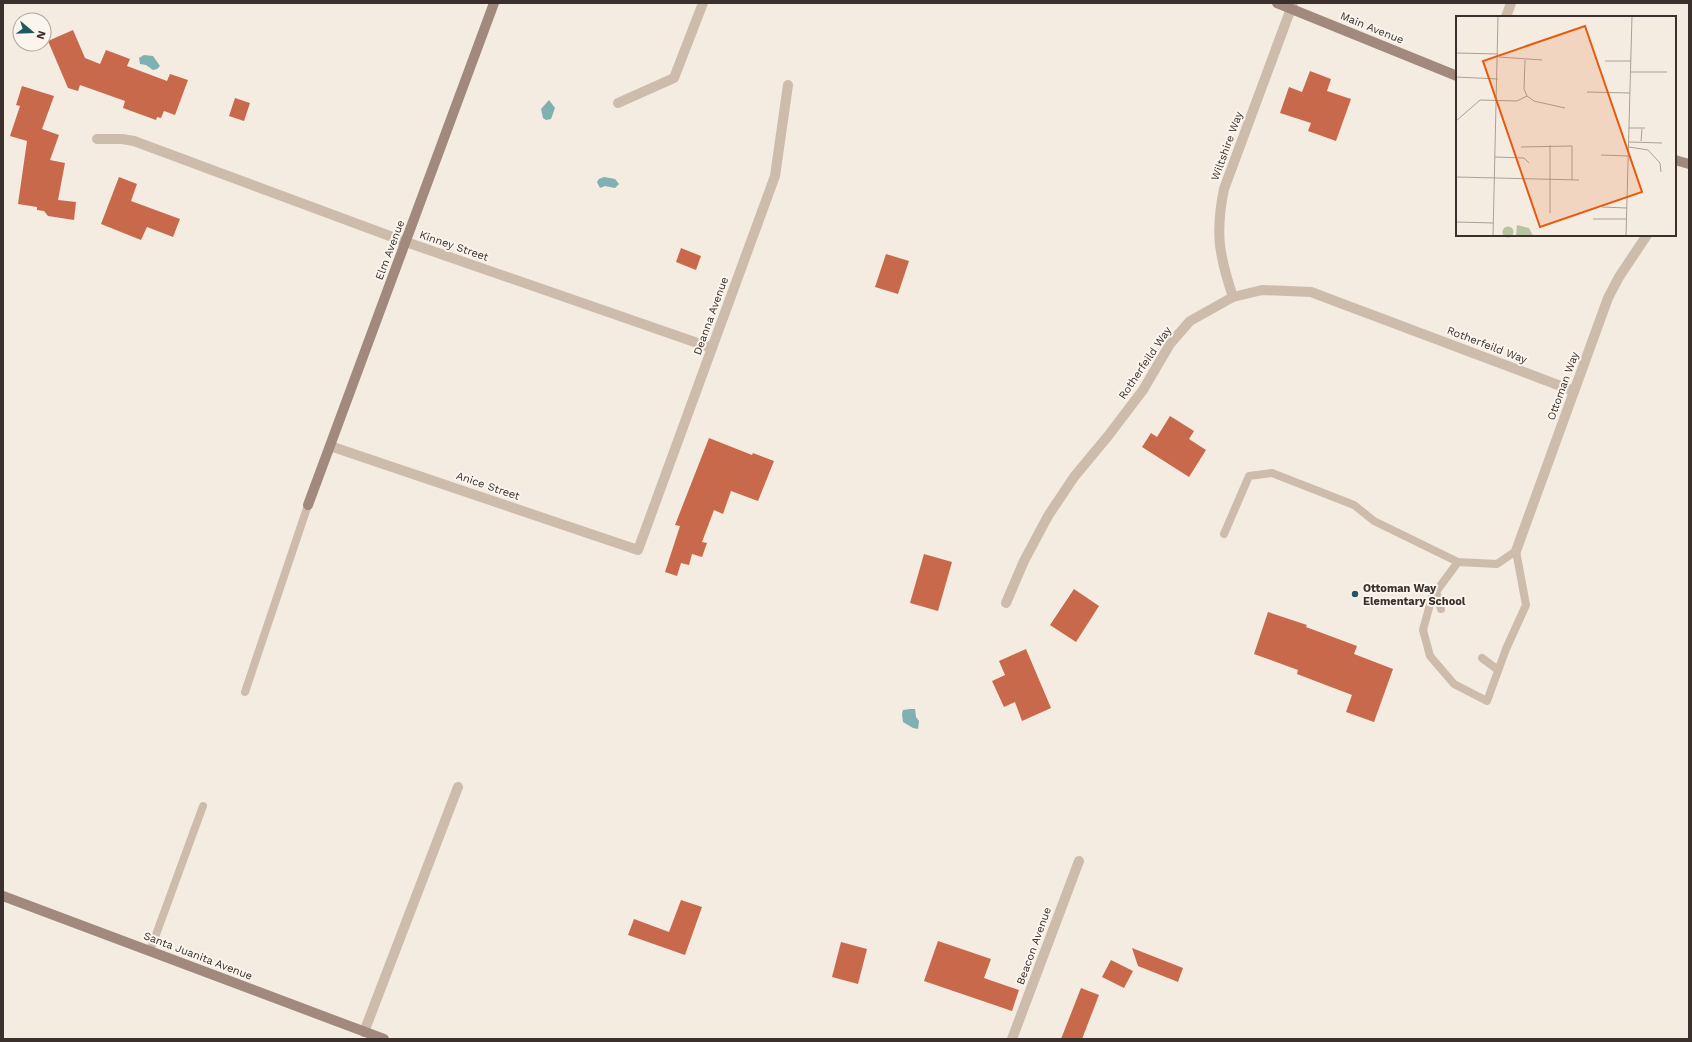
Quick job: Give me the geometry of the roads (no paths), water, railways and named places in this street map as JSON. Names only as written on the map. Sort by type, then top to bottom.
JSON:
[{"type":"street","name":"Elm Avenue","points":[[308,505],[494,3]]},
{"type":"street","points":[[618,103],[674,78],[703,3]]},
{"type":"street","name":"Main Avenue","points":[[1278,3],[1292,6],[1456,76]]},
{"type":"street","points":[[1506,16],[1511,3]]},
{"type":"street","name":"Wiltshire Way","points":[[1233,297],[1224,270],[1218,242],[1219,212],[1224,189],[1292,6]]},
{"type":"street","name":"Deanna Avenue","points":[[638,550],[775,176],[788,85]]},
{"type":"street","name":"Kinney Street","points":[[97,139],[122,139],[134,141],[406,242],[712,348]]},
{"type":"street","points":[[1676,162],[1689,164]]},
{"type":"street","name":"Ottoman Way","points":[[1516,551],[1608,298],[1646,236]]},
{"type":"street","name":"Rotherfeild Way","points":[[1006,603],[1024,561],[1048,516],[1074,477],[1143,390],[1170,344],[1190,321],[1233,297],[1262,290],[1311,292],[1574,391]]},
{"type":"street","name":"Anice Street","points":[[330,446],[638,550]]},
{"type":"street","points":[[364,1032],[458,787]]},
{"type":"street","name":"Beacon Avenue","points":[[1012,1039],[1079,861]]},
{"type":"street","name":"Santa Juanita Avenue","points":[[3,896],[384,1039]]},
{"type":"lane","points":[[1224,534],[1249,476],[1272,473],[1354,505],[1374,521],[1458,562],[1498,564],[1516,551],[1526,605],[1506,649],[1487,701],[1454,684],[1430,656],[1423,630],[1432,597],[1458,562]]},
{"type":"lane","points":[[245,692],[308,505]]},
{"type":"lane","points":[[1436,591],[1441,609]]},
{"type":"lane","points":[[1482,658],[1498,670]]},
{"type":"lane","points":[[150,951],[203,806]]},
{"type":"water","points":[[144,55],[153,56],[160,66],[153,70],[146,65],[140,64],[139,58]]},
{"type":"water","points":[[549,100],[555,108],[551,119],[546,120],[543,118],[541,109]]},
{"type":"water","points":[[604,177],[615,179],[619,184],[615,188],[605,186],[600,188],[597,182],[599,179]]},
{"type":"water","points":[[915,709],[916,717],[919,721],[918,729],[913,728],[903,722],[903,710]]},
{"type":"place","name":"Ottoman Way Elementary School","points":[[1355,594]]}]
